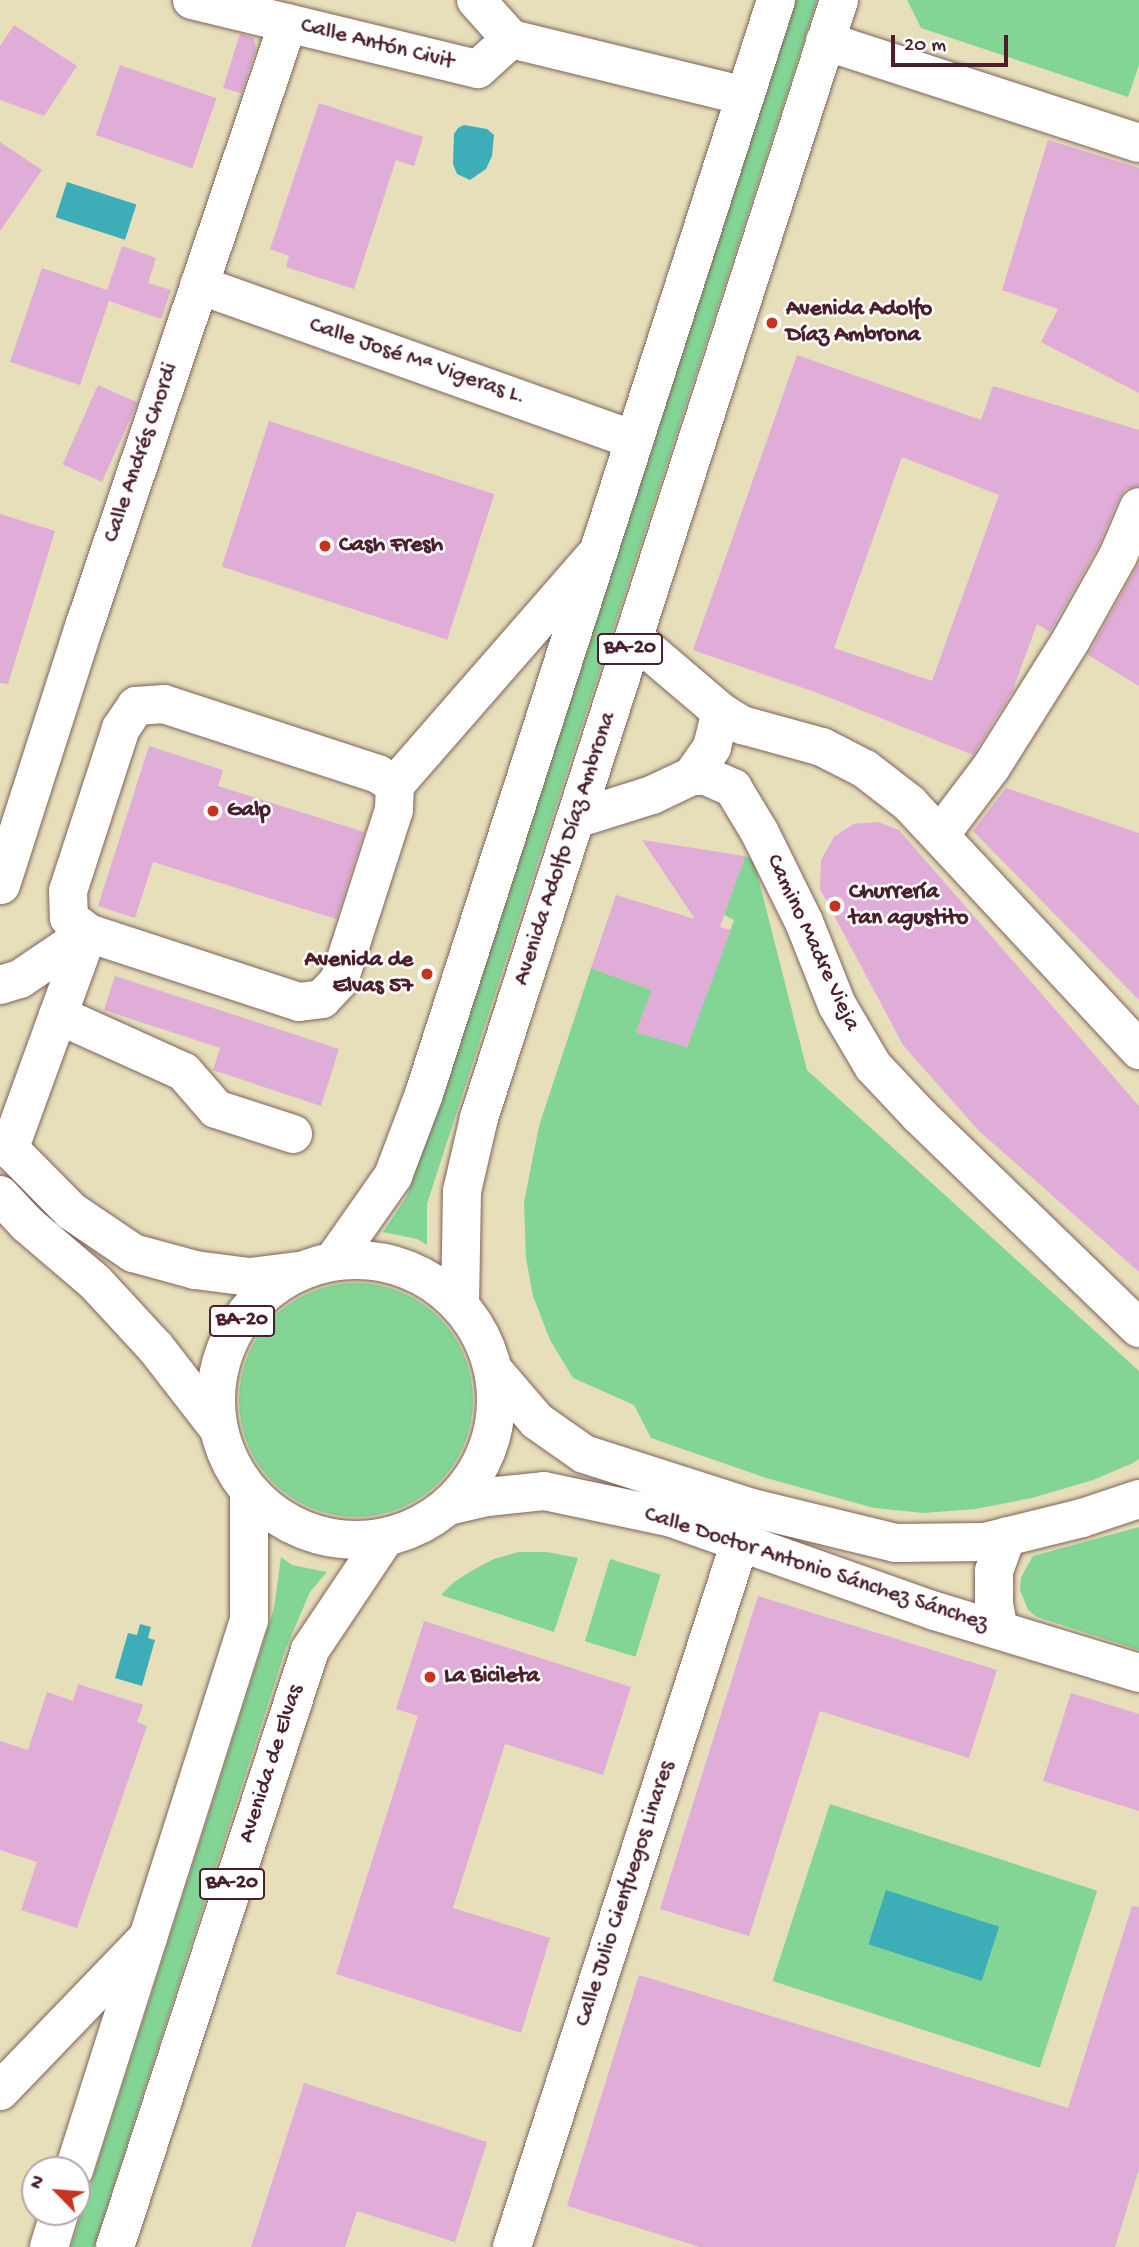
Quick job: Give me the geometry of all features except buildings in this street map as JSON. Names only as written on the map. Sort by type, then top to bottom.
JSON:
[{"type":"main road","name":"Calle Antón Civit","points":[[191,0],[478,69],[511,39]]},
{"type":"main road","points":[[476,0],[511,39],[745,96]]},
{"type":"main road","name":"BA-20","points":[[334,1260],[393,1176],[424,1094],[776,0]]},
{"type":"main road","name":"Avenida Adolfo Díaz Ambrona","points":[[460,1305],[462,1191],[479,1118],[839,0]]},
{"type":"main road","name":"Calle Andrés Chordi","points":[[1,885],[288,23]]},
{"type":"main road","points":[[825,41],[1139,143]]},
{"type":"main road","name":"Calle José Mª Vigeras L.","points":[[199,285],[635,440]]},
{"type":"main road","points":[[940,835],[992,766],[1071,640],[1118,556],[1139,507]]},
{"type":"main road","points":[[395,785],[378,774],[164,704],[136,706],[121,728],[68,891],[69,918],[88,933],[299,1002],[323,999],[339,981],[394,810],[395,785],[599,551]]},
{"type":"main road","points":[[634,638],[722,712],[758,732],[822,747],[865,769],[909,803],[1139,1050]]},
{"type":"main road","points":[[692,776],[712,747],[722,712]]},
{"type":"main road","points":[[576,819],[652,795],[692,776],[706,776],[733,788],[758,732]]},
{"type":"main road","name":"Camino Madre Vieja","points":[[733,788],[760,833],[804,922],[838,1005],[873,1066],[919,1115],[1139,1328]]},
{"type":"main road","points":[[0,985],[20,979],[88,933]]},
{"type":"main road","points":[[88,933],[5,1145],[71,1211],[133,1253],[195,1270],[250,1278],[298,1271]]},
{"type":"main road","points":[[58,1015],[184,1072],[216,1109],[293,1134]]},
{"type":"main road","points":[[0,1195],[27,1224],[95,1282],[156,1348],[218,1428]]},
{"type":"main road","name":"BA-20","points":[[371,1259],[427,1278],[460,1305],[479,1331],[494,1371],[495,1412],[476,1473],[448,1506],[424,1523],[385,1538],[337,1539],[292,1526],[249,1492],[237,1475],[218,1428],[216,1384],[229,1338],[263,1294],[298,1271],[334,1260],[371,1259]]},
{"type":"main road","name":"Calle Doctor Antonio Sánchez Sánchez","points":[[494,1371],[537,1421],[584,1454],[738,1504],[896,1543],[985,1542],[1082,1518],[1139,1499]]},
{"type":"main road","name":"Calle Doctor Antonio Sánchez Sánchez","points":[[448,1506],[487,1497],[544,1491],[672,1518],[999,1630],[1139,1673]]},
{"type":"main road","name":"BA-20","points":[[78,2156],[249,1620],[249,1492]]},
{"type":"main road","points":[[999,1630],[994,1604],[994,1571],[1007,1536]]},
{"type":"main road","name":"Avenida de Elvas","points":[[115,2247],[310,1650],[385,1538]]},
{"type":"main road","name":"Calle Julio Cienfuegos Linares","points":[[512,2247],[740,1542]]},
{"type":"main road","points":[[0,2091],[148,1937]]},
{"type":"main road","points":[[49,2247],[56,2226]]},
{"type":"green space","points":[[791,0],[817,0],[427,1204],[427,1245],[417,1239],[383,1232],[407,1196],[434,1118]]},
{"type":"green space","points":[[907,0],[1139,0],[1139,65],[1128,97],[921,28]]},
{"type":"green space","points":[[745,856],[754,861],[807,1070],[1139,1371],[1139,1459],[1133,1463],[1093,1480],[1032,1498],[975,1509],[924,1513],[874,1508],[766,1478],[651,1438],[634,1405],[573,1378],[550,1340],[533,1296],[526,1258],[524,1202],[539,1126],[591,968],[652,990],[636,1032],[687,1047],[734,920],[724,915]]},
{"type":"green space","points":[[345,1283],[367,1283],[401,1292],[439,1317],[464,1355],[471,1377],[471,1423],[464,1445],[439,1483],[411,1503],[390,1512],[367,1517],[345,1517],[322,1512],[301,1503],[282,1491],[265,1474],[244,1434],[239,1411],[239,1389],[244,1366],[253,1345],[265,1326],[282,1309],[322,1288]]},
{"type":"green space","points":[[1139,1527],[1139,1650],[1037,1617],[1028,1610],[1020,1590],[1021,1577],[1033,1556]]},
{"type":"green space","points":[[519,1552],[547,1552],[578,1558],[554,1632],[441,1595],[454,1582],[473,1570],[494,1559]]},
{"type":"green space","points":[[281,1557],[292,1565],[327,1572],[310,1592],[286,1648],[94,2247],[71,2247],[78,2226],[91,2226],[91,2184],[274,1608]]},
{"type":"green space","points":[[610,1559],[661,1574],[636,1657],[585,1641]]},
{"type":"green space","points":[[830,1804],[1097,1891],[1040,2068],[773,1981]]},
{"type":"water","points":[[464,125],[487,129],[494,135],[492,156],[486,169],[470,180],[457,174],[453,164],[454,134]]},
{"type":"water","points":[[67,182],[136,205],[125,240],[56,217]]},
{"type":"water","points":[[140,1624],[151,1627],[148,1638],[155,1640],[142,1686],[115,1678],[128,1633],[137,1635]]},
{"type":"water","points":[[886,1890],[999,1927],[982,1981],[868,1944]]},
{"type":"place","name":"Avenida Adolfo Díaz Ambrona","points":[[772,323]]},
{"type":"place","name":"Cash Fresh","points":[[325,546]]},
{"type":"place","name":"Galp","points":[[213,811]]},
{"type":"place","name":"Churrería tan agustito","points":[[835,906]]},
{"type":"place","name":"Avenida de Elvas 57","points":[[427,974]]},
{"type":"place","name":"La Bicileta","points":[[430,1677]]}]
